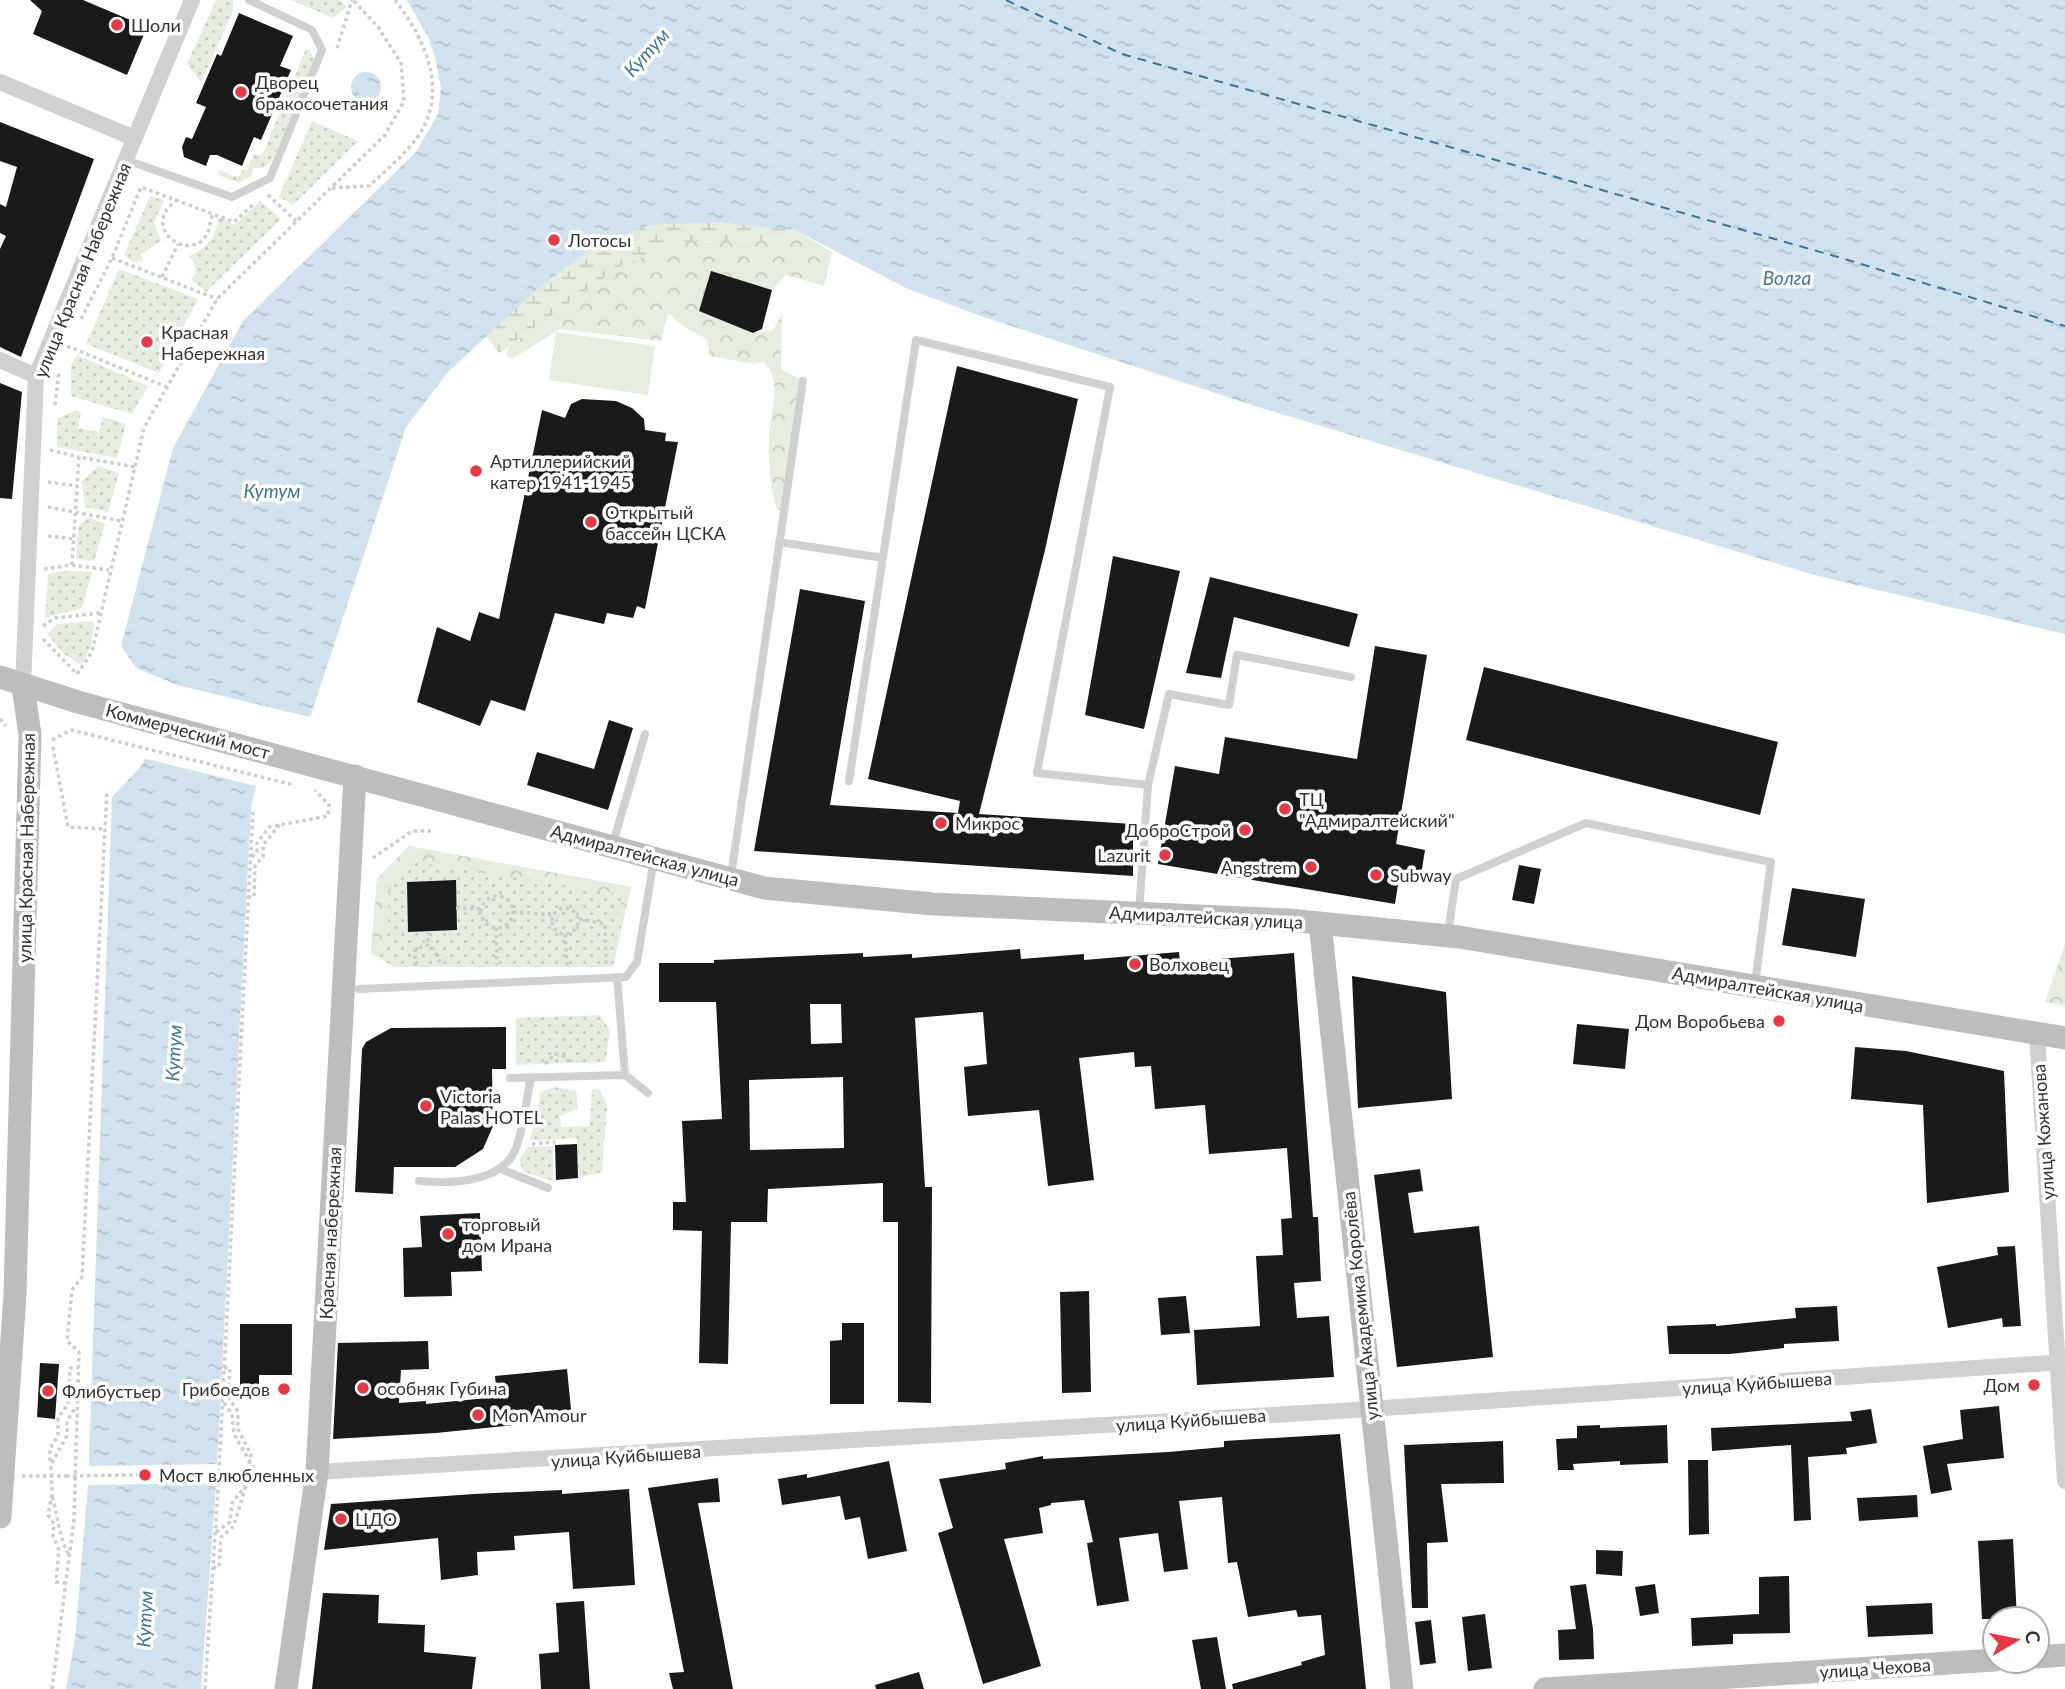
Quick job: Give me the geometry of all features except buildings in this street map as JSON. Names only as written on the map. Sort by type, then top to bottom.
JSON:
[{"type":"main road","points":[[0,677],[23,686]]},
{"type":"main road","name":"Коммерческий мост","points":[[23,686],[355,776]]},
{"type":"main road","name":"улица Красная Набережная","points":[[0,1517],[4,1475],[7,1294],[30,735],[23,686]]},
{"type":"main road","name":"Адмиралтейская улица","points":[[355,776],[764,888],[933,905],[1320,923],[1448,936],[2065,1038]]},
{"type":"main road","name":"Красная набережная","points":[[285,1689],[317,1472],[355,776]]},
{"type":"main road","name":"улица Академика Королёва","points":[[1320,923],[1402,1689]]},
{"type":"main road","name":"улица Чехова","points":[[1545,1689],[1981,1661]]},
{"type":"street","name":"улица Красная Набережная","points":[[23,686],[36,376],[192,0]]},
{"type":"street","points":[[0,82],[135,138]]},
{"type":"street","points":[[0,360],[36,376]]},
{"type":"street","name":"улица Кожанова","points":[[2037,1034],[2061,1362],[2065,1481]]},
{"type":"street","name":"улица Куйбышева","points":[[317,1472],[546,1461],[1371,1409],[2061,1362]]},
{"type":"lane","points":[[126,160],[232,197],[270,178],[322,50],[312,30],[249,0]]},
{"type":"lane","points":[[849,781],[916,340],[1110,387],[1037,773],[1148,785]]},
{"type":"lane","points":[[731,879],[732,857],[803,381]]},
{"type":"lane","points":[[779,542],[883,558]]},
{"type":"lane","points":[[1139,914],[1148,785],[1169,694],[1228,705],[1237,655],[1351,677]]},
{"type":"lane","points":[[612,846],[645,734]]},
{"type":"lane","points":[[1448,936],[1456,879],[1586,823],[1771,862],[1754,987]]},
{"type":"lane","points":[[359,989],[626,977],[636,962],[654,858]]},
{"type":"lane","points":[[617,977],[625,1075]]},
{"type":"lane","points":[[510,1077],[625,1075],[648,1093]]},
{"type":"lane","points":[[501,1169],[516,1150],[531,1078]]},
{"type":"lane","points":[[419,1181],[446,1183],[501,1169],[548,1188]]},
{"type":"path","points":[[41,615],[41,637],[77,674],[92,652],[144,428],[217,299],[385,135],[404,101],[401,63],[378,27],[353,0]]},
{"type":"path","points":[[331,188],[369,186],[420,134],[431,107],[430,59],[414,26],[395,0]]},
{"type":"path","points":[[78,324],[112,258],[141,187],[214,212],[234,222],[266,193],[296,221]]},
{"type":"path","points":[[177,199],[166,211],[163,223],[166,234],[178,244],[186,246],[198,243],[206,235],[214,212]]},
{"type":"path","points":[[162,278],[178,244]]},
{"type":"path","points":[[112,258],[217,299]]},
{"type":"path","points":[[64,354],[73,335]]},
{"type":"path","points":[[67,346],[167,387]]},
{"type":"path","points":[[54,409],[60,362]]},
{"type":"path","points":[[48,461],[50,441]]},
{"type":"path","points":[[49,450],[135,467]]},
{"type":"path","points":[[72,565],[79,457]]},
{"type":"path","points":[[48,471],[46,507],[75,510],[122,521]]},
{"type":"path","points":[[47,482],[77,486]]},
{"type":"path","points":[[44,547],[44,535],[74,539]]},
{"type":"path","points":[[42,581],[43,558]]},
{"type":"path","points":[[42,569],[72,565],[110,570]]},
{"type":"path","points":[[41,627],[55,618],[100,613]]},
{"type":"path","points":[[0,719],[8,728]]},
{"type":"path","points":[[106,829],[68,827],[51,741],[71,730],[317,791],[329,804],[328,816],[281,822],[269,827],[257,842],[257,852],[250,859]]},
{"type":"path","points":[[52,1689],[74,1520],[79,1352],[67,1341],[72,1290],[82,1277],[107,790]]},
{"type":"path","points":[[205,1689],[223,1402],[253,810]]},
{"type":"path","points":[[248,897],[254,897],[255,865],[263,857],[263,845],[281,822]]},
{"type":"path","points":[[373,858],[412,831],[431,831]]},
{"type":"path","points":[[496,896],[506,899],[512,912],[506,925],[496,928],[483,920],[481,909],[486,900],[496,896]]},
{"type":"path","points":[[512,912],[553,915],[559,909],[567,907],[575,911],[579,919],[574,932],[565,934],[556,930],[553,915]]},
{"type":"path","points":[[456,908],[481,909]]},
{"type":"path","points":[[579,919],[605,924],[606,967]]},
{"type":"path","points":[[496,928],[497,965]]},
{"type":"path","points":[[428,931],[428,945]]},
{"type":"path","points":[[565,934],[567,966]]},
{"type":"path","points":[[428,945],[441,964]]},
{"type":"path","points":[[415,966],[415,949],[428,945]]},
{"type":"path","points":[[544,1064],[555,1054],[565,1056],[571,1063]]},
{"type":"path","points":[[530,1144],[555,1142]]},
{"type":"path","points":[[66,1584],[56,1582],[59,1550],[53,1536],[54,1524],[48,1515],[51,1495],[50,1448],[58,1436],[58,1418],[68,1404],[70,1368],[78,1368]]},
{"type":"path","points":[[224,1368],[230,1368],[228,1397],[238,1412],[239,1429],[251,1455],[249,1464]]},
{"type":"path","points":[[223,1402],[232,1414],[234,1434],[256,1472]]},
{"type":"path","points":[[51,1464],[67,1436],[67,1421],[77,1405]]},
{"type":"path","points":[[4,1475],[256,1472]]},
{"type":"path","points":[[215,1532],[230,1522],[232,1503],[256,1472]]},
{"type":"path","points":[[213,1567],[219,1567],[221,1537],[234,1526],[247,1482]]},
{"type":"path","points":[[51,1495],[61,1522],[59,1537],[70,1555]]},
{"type":"green space","points":[[216,0],[233,0],[233,11],[201,82],[187,64]]},
{"type":"green space","points":[[291,0],[340,0],[347,7],[333,18]]},
{"type":"green space","points":[[306,49],[314,59],[272,161],[263,168],[254,168],[251,176],[240,183],[220,176],[218,169],[233,176],[240,176],[243,169],[247,170],[254,154],[262,156]]},
{"type":"green space","points":[[312,121],[358,141],[293,205],[279,197]]},
{"type":"green space","points":[[609,188],[795,230],[789,239],[682,242],[622,265],[499,353],[486,336]]},
{"type":"green space","points":[[150,196],[164,200],[154,222],[161,241],[141,254],[143,261],[133,262],[124,255]]},
{"type":"green space","points":[[260,201],[281,219],[206,292],[191,280],[196,273],[193,260],[188,256],[210,241],[219,217],[235,225]]},
{"type":"green space","points":[[795,230],[832,252],[824,286],[786,275],[772,290],[712,272],[753,333],[773,330],[782,314],[781,369],[803,381],[784,512],[777,509],[771,483],[769,437],[775,388],[770,370],[763,362],[754,364],[710,356],[707,340],[668,313],[661,341],[560,329],[512,359],[506,355],[510,345],[622,265],[682,242],[789,239]]},
{"type":"green space","points":[[119,269],[198,299],[159,373],[86,344]]},
{"type":"green space","points":[[556,332],[655,346],[648,395],[549,380]]},
{"type":"green space","points":[[77,355],[148,386],[132,414],[71,396],[71,365]]},
{"type":"green space","points":[[76,410],[81,412],[78,428],[99,432],[103,417],[126,424],[117,458],[57,447],[57,419]]},
{"type":"green space","points":[[98,466],[119,473],[108,512],[85,507],[82,481]]},
{"type":"green space","points":[[88,517],[105,524],[94,561],[76,559],[78,527]]},
{"type":"green space","points":[[62,571],[92,572],[82,608],[45,618],[48,574]]},
{"type":"green space","points":[[94,622],[91,647],[81,665],[64,654],[47,634],[58,624]]},
{"type":"green space","points":[[409,846],[631,887],[613,967],[394,967],[371,953],[377,879]]},
{"type":"green space","points":[[409,846],[631,887],[612,953],[622,894],[414,862],[389,890],[387,947],[371,953],[377,879]]},
{"type":"green space","points":[[2065,944],[2065,1006],[2045,1002]]},
{"type":"green space","points":[[600,1015],[610,1031],[605,1062],[516,1065],[516,1018]]},
{"type":"green space","points":[[556,1087],[576,1091],[578,1108],[560,1116],[561,1127],[590,1126],[592,1089],[600,1090],[607,1105],[602,1172],[578,1178],[577,1138],[530,1141],[541,1092]]},
{"type":"green space","points":[[553,1146],[553,1181],[524,1172],[519,1159],[528,1147]]},
{"type":"water","name":"Волга","points":[[407,0],[2065,0],[2065,634],[1818,576],[1258,407],[978,315],[906,288],[795,230],[716,222],[649,225],[594,247],[537,289],[448,372],[406,427],[298,754],[265,748],[251,808],[216,1485],[201,1689],[66,1689],[75,1639],[88,1486],[112,797],[142,765],[177,685],[136,668],[121,646],[173,448],[243,321],[416,152],[438,114],[441,88],[435,57],[428,37]]},
{"type":"water","points":[[366,72],[377,76],[381,87],[377,98],[366,102],[355,98],[351,87],[355,76]]},
{"type":"pier","points":[[131,667],[177,685],[314,718],[301,755],[268,752],[260,787],[142,758],[173,687]]},
{"type":"pier","points":[[220,1464],[220,1483],[85,1485],[85,1466]]},
{"type":"ferry route","points":[[1006,0],[1122,54],[1838,257],[2065,326]]},
{"type":"place","name":"Шоли","points":[[117,25]]},
{"type":"place","name":"Дворец бракосочетания","points":[[241,92]]},
{"type":"place","name":"Лотосы","points":[[554,240]]},
{"type":"place","name":"Красная Набережная","points":[[147,342]]},
{"type":"place","name":"Артиллерийский катер 1941-1945","points":[[476,471]]},
{"type":"place","name":"Открытый бассейн ЦСКА","points":[[591,522]]},
{"type":"place","name":"ТЦ \"Адмиралтейский\"","points":[[1285,809]]},
{"type":"place","name":"Микрос","points":[[941,823]]},
{"type":"place","name":"ДоброСтрой","points":[[1245,830]]},
{"type":"place","name":"Lazurit","points":[[1165,855]]},
{"type":"place","name":"Angstrem","points":[[1311,867]]},
{"type":"place","name":"Subway","points":[[1376,875]]},
{"type":"place","name":"Волховец","points":[[1135,964]]},
{"type":"place","name":"Дом Воробьева","points":[[1779,1021]]},
{"type":"place","name":"Victoria Palas HOTEL","points":[[426,1106]]},
{"type":"place","name":"торговый дом Ирана","points":[[448,1234]]},
{"type":"place","name":"Дом","points":[[2034,1385]]},
{"type":"place","name":"особняк Губина","points":[[363,1388]]},
{"type":"place","name":"Грибоедов","points":[[284,1389]]},
{"type":"place","name":"Флибустьер","points":[[48,1391]]},
{"type":"place","name":"Mon Amour","points":[[478,1415]]},
{"type":"place","name":"Мост влюбленных","points":[[145,1475]]},
{"type":"place","name":"ЦДО","points":[[341,1519]]},
{"type":"water label","name":"Кутум","points":[[646,52]]},
{"type":"water label","name":"Кутум","points":[[272,490]]},
{"type":"water label","name":"Кутум","points":[[173,1053]]},
{"type":"water label","name":"Кутум","points":[[144,1619]]}]
